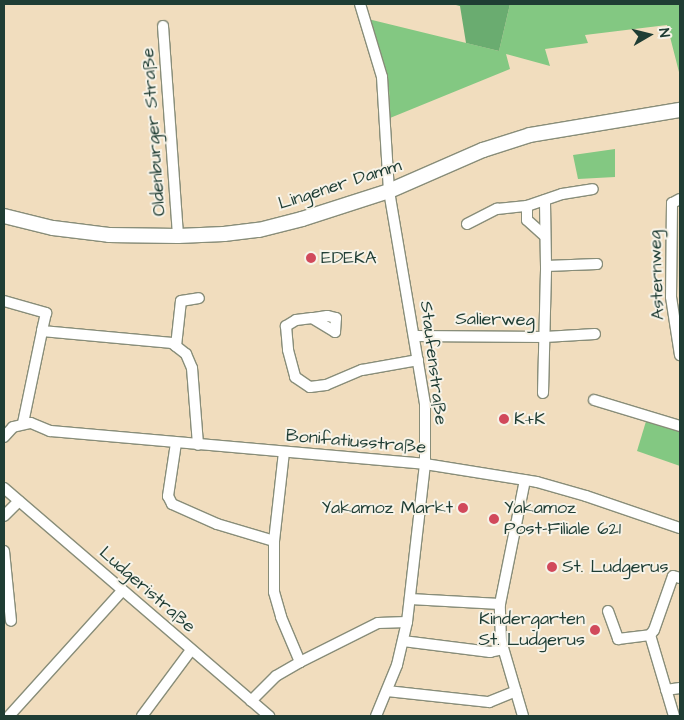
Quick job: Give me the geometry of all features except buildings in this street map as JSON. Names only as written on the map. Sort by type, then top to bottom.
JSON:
[{"type":"main road","name":"Lingener Damm","points":[[4,216],[52,228],[109,235],[178,236],[259,230],[319,214],[389,191],[483,150],[530,135],[680,110]]},
{"type":"street","name":"Staufenstraße","points":[[360,4],[382,77],[389,191],[425,404],[425,464],[407,622],[397,665],[376,716]]},
{"type":"street","name":"Oldenburger Straße","points":[[163,26],[178,236]]},
{"type":"street","points":[[467,224],[497,209],[527,206],[562,194],[593,189]]},
{"type":"street","name":"Asternweg","points":[[680,199],[672,203],[672,298],[680,355]]},
{"type":"street","name":"Salierweg","points":[[543,394],[546,266],[544,200]]},
{"type":"street","points":[[527,206],[528,220],[545,236]]},
{"type":"street","points":[[546,266],[597,264]]},
{"type":"street","points":[[176,346],[181,301],[199,298]]},
{"type":"street","points":[[4,301],[46,313],[23,423],[13,427],[4,437]]},
{"type":"street","points":[[312,318],[296,320],[286,326],[288,350],[295,377],[310,387],[326,386],[362,370],[418,360]]},
{"type":"street","points":[[42,331],[172,343],[186,354],[192,368],[198,444]]},
{"type":"street","name":"Salierweg","points":[[414,336],[545,337],[595,334]]},
{"type":"street","points":[[594,400],[680,426]]},
{"type":"street","name":"Bonifatiusstraße","points":[[23,423],[31,423],[50,431],[425,464],[525,480],[586,496],[680,528]]},
{"type":"street","points":[[176,442],[168,496],[172,504],[217,524],[274,541]]},
{"type":"street","points":[[284,452],[274,541],[274,592],[280,617],[300,662]]},
{"type":"street","points":[[523,716],[501,641],[500,604],[525,480]]},
{"type":"street","name":"Ludgeristraße","points":[[4,488],[269,716]]},
{"type":"street","points":[[4,516],[19,501]]},
{"type":"street","points":[[4,551],[11,621]]},
{"type":"street","points":[[608,611],[618,639],[650,635],[654,630],[673,576],[680,578]]},
{"type":"street","points":[[9,716],[122,591]]},
{"type":"street","points":[[410,599],[500,604]]},
{"type":"street","points":[[251,701],[276,676],[378,622],[407,622]]},
{"type":"street","points":[[650,635],[674,716]]},
{"type":"street","points":[[403,641],[490,652],[503,649]]},
{"type":"street","points":[[142,716],[191,650]]},
{"type":"street","points":[[666,690],[680,688]]},
{"type":"street","points":[[387,691],[488,702],[516,691]]},
{"type":"green space","points":[[452,4],[510,4],[499,51],[466,43],[460,6]]},
{"type":"green space","points":[[510,4],[680,4],[680,76],[667,25],[585,35],[588,43],[545,49],[550,66],[506,54],[510,69],[390,118],[389,89],[368,19],[499,51]]},
{"type":"green space","points":[[615,149],[615,177],[578,179],[573,155]]},
{"type":"green space","points":[[647,418],[680,427],[680,466],[637,451]]},
{"type":"place","name":"EDEKA","points":[[311,258]]},
{"type":"place","name":"K+K","points":[[504,419]]},
{"type":"place","name":"Yakamoz Markt","points":[[463,508]]},
{"type":"place","name":"Yakamoz Post-Filiale 621","points":[[494,519]]},
{"type":"place","name":"St. Ludgerus","points":[[552,567]]},
{"type":"place","name":"Kindergarten St. Ludgerus","points":[[595,630]]}]
